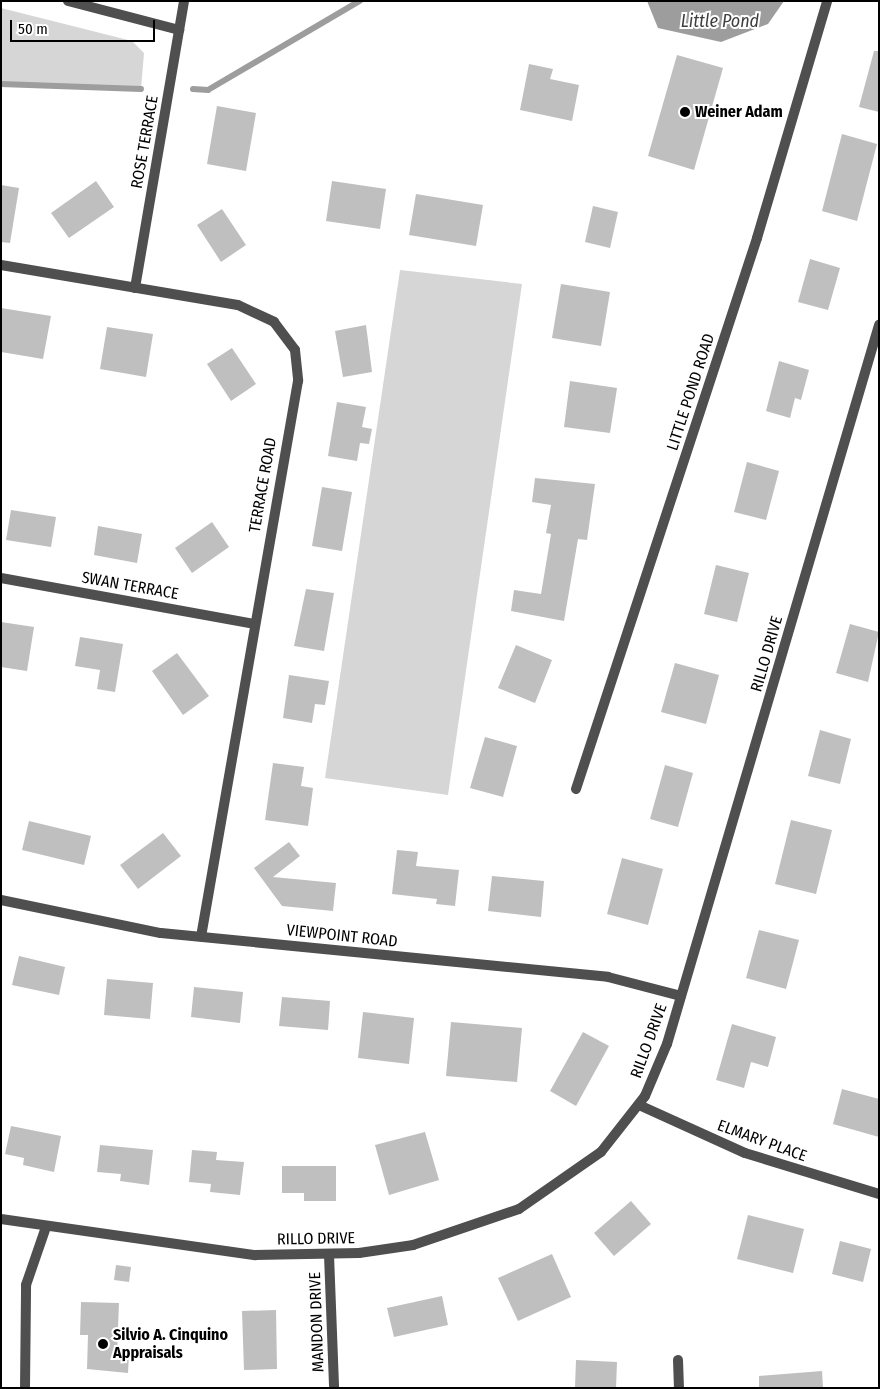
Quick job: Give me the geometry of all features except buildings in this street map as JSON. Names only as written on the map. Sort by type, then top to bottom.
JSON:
[{"type":"street","points":[[68,1],[179,30]]},
{"type":"street","name":"ROSE TERRACE","points":[[136,288],[184,1]]},
{"type":"street","name":"LITTLE POND ROAD","points":[[576,789],[757,238],[827,1]]},
{"type":"street","name":"TERRACE ROAD","points":[[1,265],[136,288],[257,312],[274,322],[295,350],[298,381],[254,624],[201,937]]},
{"type":"street","name":"RILLO DRIVE","points":[[1,1219],[46,1227],[255,1255],[329,1255],[413,1245],[519,1209],[601,1152],[639,1105],[667,1044],[879,325]]},
{"type":"street","name":"SWAN TERRACE","points":[[1,578],[254,624]]},
{"type":"street","name":"VIEWPOINT ROAD","points":[[1,900],[101,923],[201,937],[608,977],[681,996]]},
{"type":"street","name":"ELMARY PLACE","points":[[639,1105],[745,1153],[879,1194]]},
{"type":"street","points":[[24,1388],[26,1285],[46,1227]]},
{"type":"street","name":"MANDON DRIVE","points":[[329,1255],[334,1388]]},
{"type":"street","points":[[678,1360],[678,1388]]},
{"type":"shaded area","points":[[1,8],[132,41],[144,53],[141,89],[1,84]]},
{"type":"shaded area","points":[[400,270],[522,284],[448,795],[325,778]]},
{"type":"water","name":"Little Pond","points":[[647,1],[784,1],[768,24],[721,42],[658,28]]},
{"type":"waterway","points":[[193,89],[208,90],[360,1]]},
{"type":"waterway","points":[[1,84],[141,89]]},
{"type":"place","name":"Weiner Adam","points":[[685,112]]},
{"type":"place","name":"Silvio A. Cinquino Appraisals","points":[[103,1344]]}]
